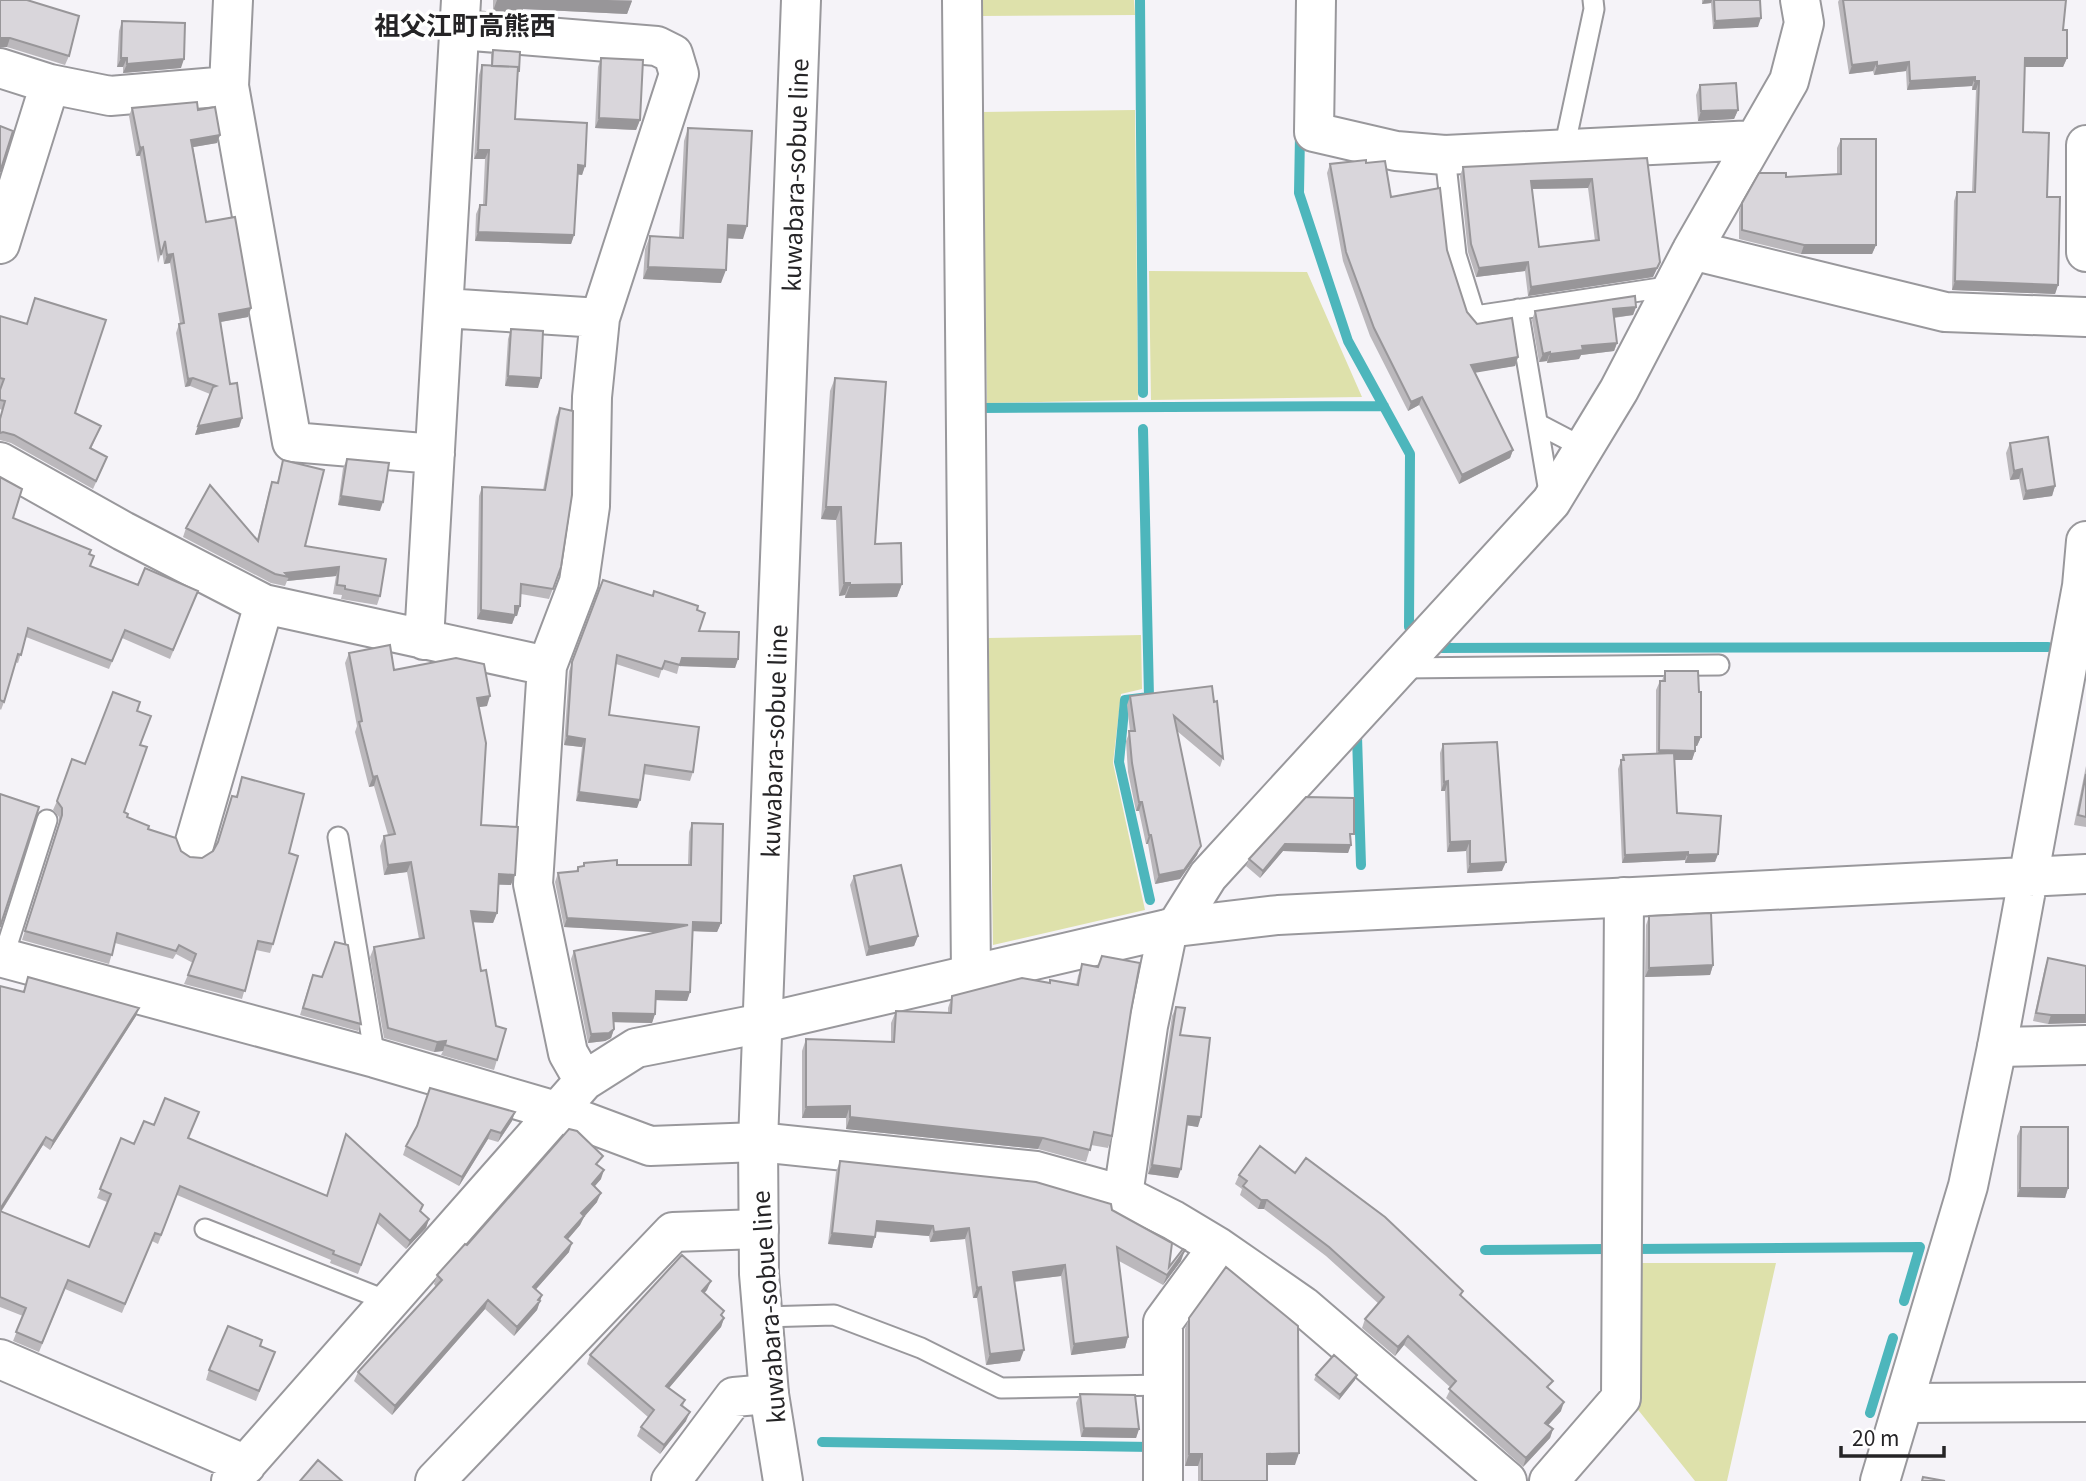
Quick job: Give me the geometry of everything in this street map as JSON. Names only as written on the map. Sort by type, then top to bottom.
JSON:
[{"type":"street","points":[[233,0],[229,86],[292,442],[435,454]]},
{"type":"street","name":"kuwabara-sobue line","points":[[783,1481],[769,1394],[763,1317],[758,1142],[801,0]]},
{"type":"street","points":[[962,0],[971,975]]},
{"type":"street","points":[[1316,0],[1314,132],[1396,151],[1445,155],[1755,140]]},
{"type":"street","points":[[1122,1195],[1148,1026],[1172,928],[1208,876],[1551,502],[1619,390],[1692,250],[1789,81],[1804,23],[1800,0]]},
{"type":"street","points":[[424,639],[461,15],[657,46],[673,54],[678,74],[600,318],[592,397],[590,506],[579,582],[547,667],[533,884],[568,1053],[584,1081]]},
{"type":"street","points":[[0,68],[50,85],[110,96],[229,86]]},
{"type":"street","points":[[0,244],[50,85]]},
{"type":"street","points":[[2086,145],[2086,252]]},
{"type":"street","points":[[1692,250],[1945,312],[2086,317]]},
{"type":"street","points":[[444,308],[600,318]]},
{"type":"street","points":[[0,462],[123,531],[264,604],[547,667]]},
{"type":"street","points":[[1880,1481],[1968,1186],[2029,876],[2081,586],[2086,541]]},
{"type":"street","points":[[194,845],[264,604]]},
{"type":"street","points":[[0,1359],[238,1473],[584,1081],[636,1048],[763,1023],[1172,928],[1278,915],[2086,874]]},
{"type":"street","points":[[1549,1481],[1621,1398],[1624,897]]},
{"type":"street","points":[[1,957],[375,1058],[559,1112],[650,1146],[758,1142],[1037,1171],[1122,1195],[1173,1220],[1218,1247],[1303,1306],[1484,1473]]},
{"type":"street","points":[[1997,1047],[2086,1045]]},
{"type":"street","points":[[435,1481],[673,1232],[759,1229]]},
{"type":"street","points":[[1163,1481],[1163,1322],[1218,1247]]},
{"type":"street","points":[[671,1481],[734,1397],[769,1394]]},
{"type":"street","points":[[1904,1403],[2086,1402]]},
{"type":"lane","points":[[1564,149],[1594,9],[1593,0]]},
{"type":"lane","points":[[1445,155],[1456,255],[1475,316],[1673,286]]},
{"type":"lane","points":[[1518,309],[1551,502]]},
{"type":"lane","points":[[1538,424],[1584,448]]},
{"type":"lane","points":[[1401,668],[1719,664]]},
{"type":"lane","points":[[1,957],[47,820]]},
{"type":"lane","points":[[338,837],[375,1058]]},
{"type":"lane","points":[[205,1229],[390,1302]]},
{"type":"lane","points":[[763,1317],[834,1315],[921,1348],[1001,1388],[1163,1385]]},
{"type":"green space","points":[[980,0],[1134,0],[1135,15],[981,16]]},
{"type":"green space","points":[[1135,110],[1138,400],[987,403],[982,112]]},
{"type":"green space","points":[[1149,271],[1307,272],[1362,397],[1151,400]]},
{"type":"green space","points":[[1141,635],[1142,689],[1121,694],[1113,763],[1145,910],[993,945],[988,638]]},
{"type":"green space","points":[[1632,1263],[1776,1263],[1727,1481],[1695,1481],[1631,1401]]},
{"type":"building","points":[[0,0],[27,0],[79,16],[69,56],[10,38],[0,38]]},
{"type":"building","points":[[1714,0],[1760,0],[1761,18],[1715,21]]},
{"type":"building","points":[[1843,0],[2066,0],[2063,30],[2067,30],[2067,58],[2025,58],[2023,132],[2049,133],[2047,197],[2060,197],[2058,285],[1955,281],[1957,192],[1975,192],[1979,81],[1975,81],[1975,77],[1910,81],[1909,62],[1877,66],[1877,62],[1852,65]]},
{"type":"building","points":[[122,21],[185,23],[184,59],[127,64],[127,58],[121,58]]},
{"type":"building","points":[[493,50],[520,52],[519,71],[518,67],[492,66]]},
{"type":"building","points":[[601,58],[643,60],[640,120],[599,118]]},
{"type":"building","points":[[482,65],[518,67],[515,119],[587,123],[585,166],[578,165],[574,235],[478,232],[480,205],[486,205],[489,150],[478,150]]},
{"type":"building","points":[[1736,83],[1738,110],[1701,111],[1700,85]]},
{"type":"building","points":[[197,102],[198,110],[215,107],[220,135],[191,140],[206,222],[235,217],[251,308],[219,314],[230,384],[237,383],[242,418],[198,426],[213,387],[216,386],[193,378],[188,379],[179,324],[184,323],[173,254],[167,255],[165,241],[161,255],[143,147],[140,148],[132,108]]},
{"type":"building","points":[[0,126],[13,131],[0,172]]},
{"type":"building","points":[[688,128],[752,131],[747,226],[728,225],[726,270],[648,267],[650,236],[683,238]]},
{"type":"building","points":[[1841,139],[1876,139],[1876,245],[1804,245],[1742,230],[1742,203],[1759,173],[1786,173],[1786,177],[1841,174]]},
{"type":"building","points":[[1647,158],[1660,262],[1657,268],[1531,287],[1528,262],[1479,268],[1471,244],[1463,167]],"holes":[[[1592,179],[1599,240],[1539,247],[1531,181]]]},
{"type":"building","points":[[1366,160],[1366,163],[1385,161],[1391,197],[1440,188],[1447,250],[1467,312],[1477,324],[1512,318],[1518,357],[1471,365],[1513,450],[1462,475],[1422,397],[1411,402],[1374,328],[1346,252],[1330,164]]},
{"type":"building","points":[[1635,296],[1636,307],[1613,309],[1617,343],[1582,346],[1583,350],[1543,354],[1535,311]]},
{"type":"building","points":[[35,298],[106,320],[75,413],[101,426],[90,448],[107,457],[96,481],[14,435],[0,433],[0,419],[5,401],[0,400],[4,379],[0,378],[0,316],[27,324]]},
{"type":"building","points":[[511,329],[543,331],[541,378],[508,376]]},
{"type":"building","points":[[835,378],[886,382],[875,544],[901,543],[902,584],[844,583],[841,507],[826,507]]},
{"type":"building","points":[[560,408],[573,411],[572,495],[561,567],[553,589],[521,584],[520,606],[515,606],[515,615],[481,610],[482,487],[545,490]]},
{"type":"building","points":[[2048,437],[2055,486],[2026,491],[2022,469],[2014,471],[2010,443]]},
{"type":"building","points":[[347,459],[389,463],[383,502],[341,496]]},
{"type":"building","points":[[283,460],[324,470],[305,546],[386,559],[380,596],[337,585],[339,567],[285,573],[289,577],[275,574],[186,528],[210,485],[258,541],[272,482],[278,483]]},
{"type":"building","points":[[0,477],[22,489],[13,518],[91,550],[89,554],[94,556],[90,566],[138,585],[145,568],[198,591],[173,650],[125,630],[112,661],[28,628],[4,702],[0,700]]},
{"type":"building","points":[[603,580],[653,596],[654,591],[698,606],[697,610],[705,613],[699,631],[739,632],[738,659],[682,658],[680,665],[665,661],[662,669],[617,655],[609,715],[699,727],[693,772],[645,765],[640,800],[579,792],[585,739],[567,736],[572,662]]},
{"type":"building","points":[[390,645],[394,670],[456,658],[484,664],[490,696],[477,698],[486,743],[481,825],[518,827],[515,875],[499,874],[497,913],[471,911],[481,971],[486,970],[496,1026],[506,1029],[497,1060],[445,1045],[446,1041],[437,1042],[388,1028],[374,947],[424,938],[411,862],[388,865],[384,836],[395,834],[377,776],[373,777],[359,722],[362,721],[349,653]]},
{"type":"building","points":[[1665,671],[1698,671],[1701,737],[1695,737],[1695,751],[1659,750],[1660,681],[1665,681]]},
{"type":"building","points":[[1212,686],[1214,702],[1217,701],[1223,758],[1174,716],[1201,846],[1184,870],[1159,875],[1142,802],[1139,802],[1132,763],[1129,731],[1135,731],[1130,696]]},
{"type":"building","points":[[113,692],[140,702],[137,711],[151,716],[140,745],[147,747],[124,812],[128,814],[127,817],[149,826],[148,829],[176,838],[181,851],[190,857],[202,858],[213,851],[232,796],[237,797],[242,777],[304,794],[289,853],[298,856],[273,944],[258,941],[245,991],[188,975],[196,954],[179,945],[176,951],[117,933],[112,955],[25,931],[62,815],[62,808],[57,801],[72,759],[85,764]]},
{"type":"building","points":[[1497,742],[1506,862],[1470,864],[1470,841],[1450,842],[1448,781],[1444,782],[1443,744]]},
{"type":"building","points":[[1674,753],[1677,813],[1721,816],[1718,854],[1688,855],[1688,852],[1625,855],[1623,755]]},
{"type":"building","points":[[2086,774],[2086,817],[2078,815]]},
{"type":"building","points":[[0,794],[39,807],[0,927]]},
{"type":"building","points":[[1306,797],[1354,798],[1354,834],[1350,834],[1351,845],[1285,844],[1263,871],[1249,859]]},
{"type":"building","points":[[692,823],[723,824],[721,923],[693,922],[690,992],[656,991],[655,1014],[613,1013],[614,1029],[609,1033],[591,1034],[574,951],[688,925],[567,918],[558,873],[578,871],[578,867],[584,866],[584,863],[617,860],[617,865],[691,865]]},
{"type":"building","points":[[901,865],[918,936],[869,947],[854,876]]},
{"type":"building","points":[[1711,913],[1713,965],[1649,968],[1649,916]]},
{"type":"building","points":[[335,942],[348,945],[361,1024],[303,1008],[313,975],[322,977]]},
{"type":"building","points":[[1102,956],[1140,963],[1112,1136],[1094,1132],[1090,1150],[1043,1138],[850,1117],[850,1106],[806,1107],[806,1039],[894,1042],[896,1011],[951,1013],[952,996],[1022,978],[1078,985],[1082,964],[1098,967]]},
{"type":"building","points":[[2048,958],[2086,966],[2086,1015],[2036,1013]]},
{"type":"building","points":[[28,977],[139,1008],[53,1141],[46,1137],[0,1209],[0,986],[24,992]]},
{"type":"building","points":[[1176,1007],[1185,1008],[1180,1035],[1210,1038],[1201,1117],[1188,1116],[1181,1169],[1152,1165]]},
{"type":"building","points":[[430,1088],[515,1112],[501,1133],[491,1130],[462,1177],[406,1146],[417,1126]]},
{"type":"building","points":[[165,1098],[199,1112],[188,1138],[327,1196],[346,1134],[423,1205],[420,1211],[429,1219],[410,1241],[380,1214],[361,1265],[180,1186],[161,1235],[155,1233],[125,1304],[68,1280],[42,1343],[16,1332],[26,1308],[0,1297],[0,1211],[89,1247],[111,1194],[100,1189],[121,1138],[134,1144],[144,1121],[154,1125]]},
{"type":"building","points":[[2021,1127],[2068,1127],[2068,1188],[2020,1188]]},
{"type":"building","points":[[569,1129],[577,1131],[603,1156],[596,1164],[604,1170],[592,1184],[601,1193],[581,1213],[584,1216],[565,1237],[572,1243],[533,1287],[542,1295],[538,1300],[540,1301],[517,1327],[488,1300],[395,1406],[358,1372],[442,1280],[437,1275],[465,1244],[467,1245]]},
{"type":"building","points":[[1260,1146],[1295,1173],[1306,1158],[1385,1217],[1463,1291],[1460,1295],[1553,1381],[1547,1387],[1564,1402],[1545,1423],[1553,1429],[1526,1458],[1449,1389],[1456,1381],[1408,1336],[1398,1347],[1365,1319],[1384,1297],[1329,1247],[1267,1200],[1261,1200],[1243,1186],[1247,1181],[1239,1175]]},
{"type":"building","points":[[840,1161],[1036,1182],[1111,1204],[1112,1210],[1172,1243],[1169,1267],[1183,1249],[1185,1250],[1167,1275],[1117,1247],[1128,1337],[1074,1344],[1065,1265],[1013,1272],[1024,1350],[990,1354],[981,1287],[977,1288],[969,1228],[934,1232],[933,1226],[877,1221],[875,1237],[832,1233]]},
{"type":"building","points":[[682,1255],[711,1281],[702,1291],[724,1311],[721,1315],[724,1318],[666,1386],[685,1400],[681,1405],[690,1412],[664,1445],[641,1427],[654,1410],[590,1355]]},
{"type":"building","points":[[1226,1267],[1298,1326],[1299,1453],[1267,1454],[1267,1481],[1202,1481],[1202,1454],[1189,1454],[1189,1318]]},
{"type":"building","points":[[228,1326],[262,1340],[260,1346],[275,1352],[259,1391],[209,1370]]},
{"type":"building","points":[[1334,1355],[1357,1375],[1340,1395],[1316,1375]]},
{"type":"building","points":[[1080,1394],[1135,1395],[1139,1429],[1084,1428]]},
{"type":"building","points":[[318,1460],[342,1481],[300,1481]]},
{"type":"building","points":[[1923,1477],[1945,1481],[1922,1481]]},
{"type":"waterway","points":[[1140,0],[1143,393]]},
{"type":"waterway","points":[[1300,134],[1299,193],[1348,341],[1410,454],[1409,627]]},
{"type":"waterway","points":[[981,398],[981,408],[1384,406]]},
{"type":"waterway","points":[[1143,429],[1149,697],[1125,700],[1119,762],[1150,900]]},
{"type":"waterway","points":[[1434,648],[2048,647]]},
{"type":"waterway","points":[[1357,736],[1361,865]]},
{"type":"waterway","points":[[1636,1249],[1920,1247],[1904,1301]]},
{"type":"waterway","points":[[1485,1250],[1606,1249]]},
{"type":"waterway","points":[[1870,1413],[1893,1338]]},
{"type":"waterway","points":[[822,1442],[1152,1447]]},
{"type":"district","name":"祖父江町高熊西","points":[[465,23]]}]
